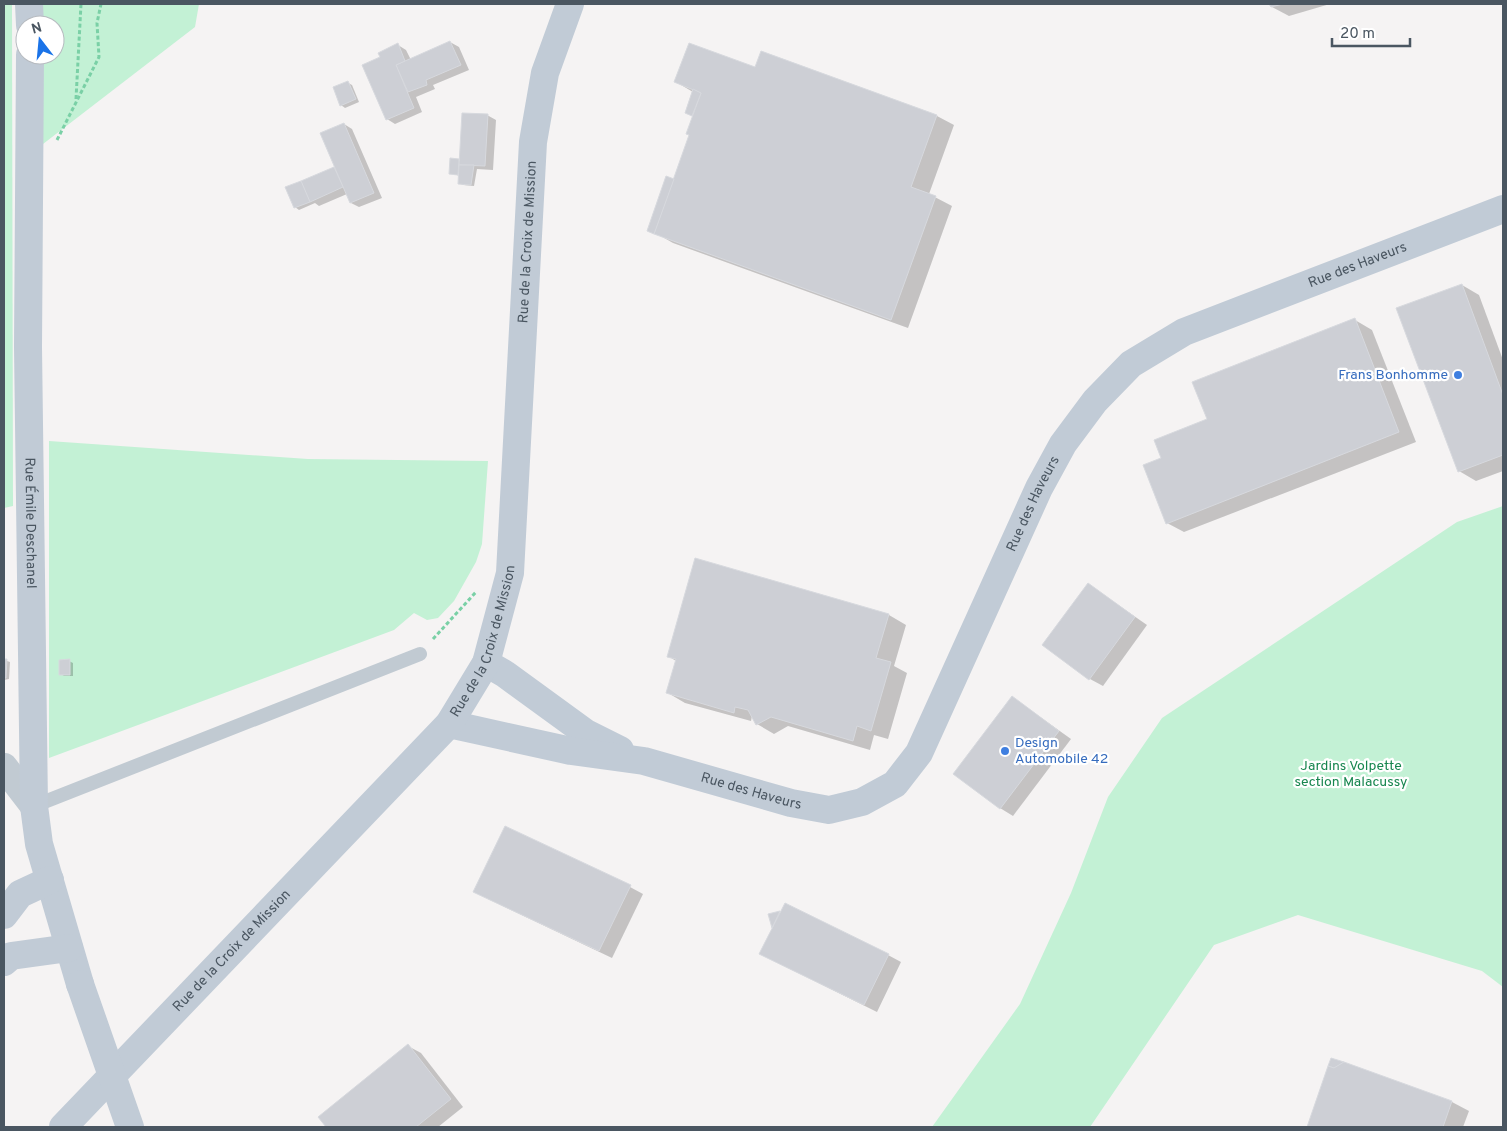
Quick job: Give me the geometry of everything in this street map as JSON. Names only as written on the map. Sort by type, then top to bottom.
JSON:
[{"type":"main road","name":"Rue de la Croix de Mission","points":[[64,1127],[449,724],[486,663],[510,573],[533,142],[545,73],[570,4]]},
{"type":"main road","name":"Rue Émile Deschanel","points":[[30,65],[28,347],[34,806],[39,844],[69,948],[130,1127]]},
{"type":"main road","name":"Rue des Haveurs","points":[[449,724],[571,751],[644,761],[790,803],[829,810],[862,802],[895,784],[919,752],[1039,488],[1063,444],[1095,401],[1131,364],[1184,332],[1503,209]]},
{"type":"main road","name":"Rue des Haveurs","points":[[486,663],[505,674],[586,733],[644,761]]},
{"type":"main road","points":[[4,915],[20,894],[50,880]]},
{"type":"main road","points":[[4,962],[11,956],[69,948]]},
{"type":"street","points":[[4,767],[34,806]]},
{"type":"lane","points":[[34,806],[420,654]]},
{"type":"path","points":[[76,102],[81,4]]},
{"type":"path","points":[[30,170],[52,148],[100,57],[97,23],[101,4]]},
{"type":"path","points":[[420,654],[489,578],[510,573]]},
{"type":"green space","points":[[4,4],[12,4],[13,506],[4,508]]},
{"type":"green space","points":[[42,4],[199,4],[195,27],[43,144],[43,65],[65,65],[65,15],[42,15]]},
{"type":"green space","points":[[49,441],[308,459],[488,461],[482,544],[476,562],[454,601],[438,618],[427,620],[414,613],[394,630],[49,758]]},
{"type":"green space","name":"Jardins Volpette section Malacussy","points":[[1503,506],[1503,987],[1482,971],[1298,915],[1214,945],[1090,1127],[932,1127],[1020,1004],[1071,893],[1108,797],[1162,718],[1457,522]]},
{"type":"building","points":[[1269,4],[1283,4],[1271,7]]},
{"type":"building","points":[[450,41],[461,65],[426,80],[427,85],[408,92],[396,65]]},
{"type":"building","points":[[398,43],[405,61],[396,65],[414,108],[386,120],[362,65],[380,57],[378,53]]},
{"type":"building","points":[[689,43],[755,67],[761,51],[937,115],[911,187],[936,196],[891,320],[654,234],[689,135],[686,134],[701,93],[674,82]]},
{"type":"building","points":[[348,81],[356,99],[340,106],[333,87]]},
{"type":"building","points":[[693,89],[701,93],[692,116],[685,113]]},
{"type":"building","points":[[462,113],[488,114],[485,166],[459,165]]},
{"type":"building","points":[[344,123],[374,193],[350,203],[320,133]]},
{"type":"building","points":[[450,158],[459,159],[458,175],[449,174]]},
{"type":"building","points":[[459,165],[474,165],[471,185],[458,184]]},
{"type":"building","points":[[334,167],[343,187],[310,202],[301,181]]},
{"type":"building","points":[[666,176],[674,179],[654,234],[647,231]]},
{"type":"building","points":[[301,181],[310,202],[294,208],[285,187]]},
{"type":"building","points":[[1462,284],[1503,395],[1503,455],[1458,472],[1396,308]]},
{"type":"building","points":[[1355,318],[1399,432],[1166,524],[1143,465],[1161,458],[1154,440],[1207,419],[1192,382]]},
{"type":"building","points":[[695,558],[889,614],[876,658],[891,662],[871,731],[857,726],[853,741],[771,717],[756,725],[748,710],[735,707],[734,713],[666,693],[676,659],[667,657]]},
{"type":"building","points":[[1088,583],[1135,617],[1089,680],[1042,645]]},
{"type":"building","points":[[4,659],[7,659],[6,678],[4,678]]},
{"type":"building","points":[[70,659],[70,675],[59,675],[59,660]]},
{"type":"building","points":[[1012,696],[1059,731],[1000,809],[953,774]]},
{"type":"building","points":[[505,826],[631,885],[599,951],[473,892]]},
{"type":"building","points":[[785,903],[889,954],[864,1005],[759,954]]},
{"type":"building","points":[[780,911],[772,928],[768,914]]},
{"type":"building","points":[[408,1044],[451,1099],[416,1127],[326,1127],[318,1117]]},
{"type":"building","points":[[1331,1058],[1344,1062],[1334,1068],[1328,1066]]},
{"type":"building","points":[[1344,1062],[1452,1101],[1443,1127],[1307,1127],[1328,1066],[1334,1068]]},
{"type":"place","name":"Frans Bonhomme","points":[[1458,375]]},
{"type":"place","name":"Design Automobile 42","points":[[1005,751]]}]
